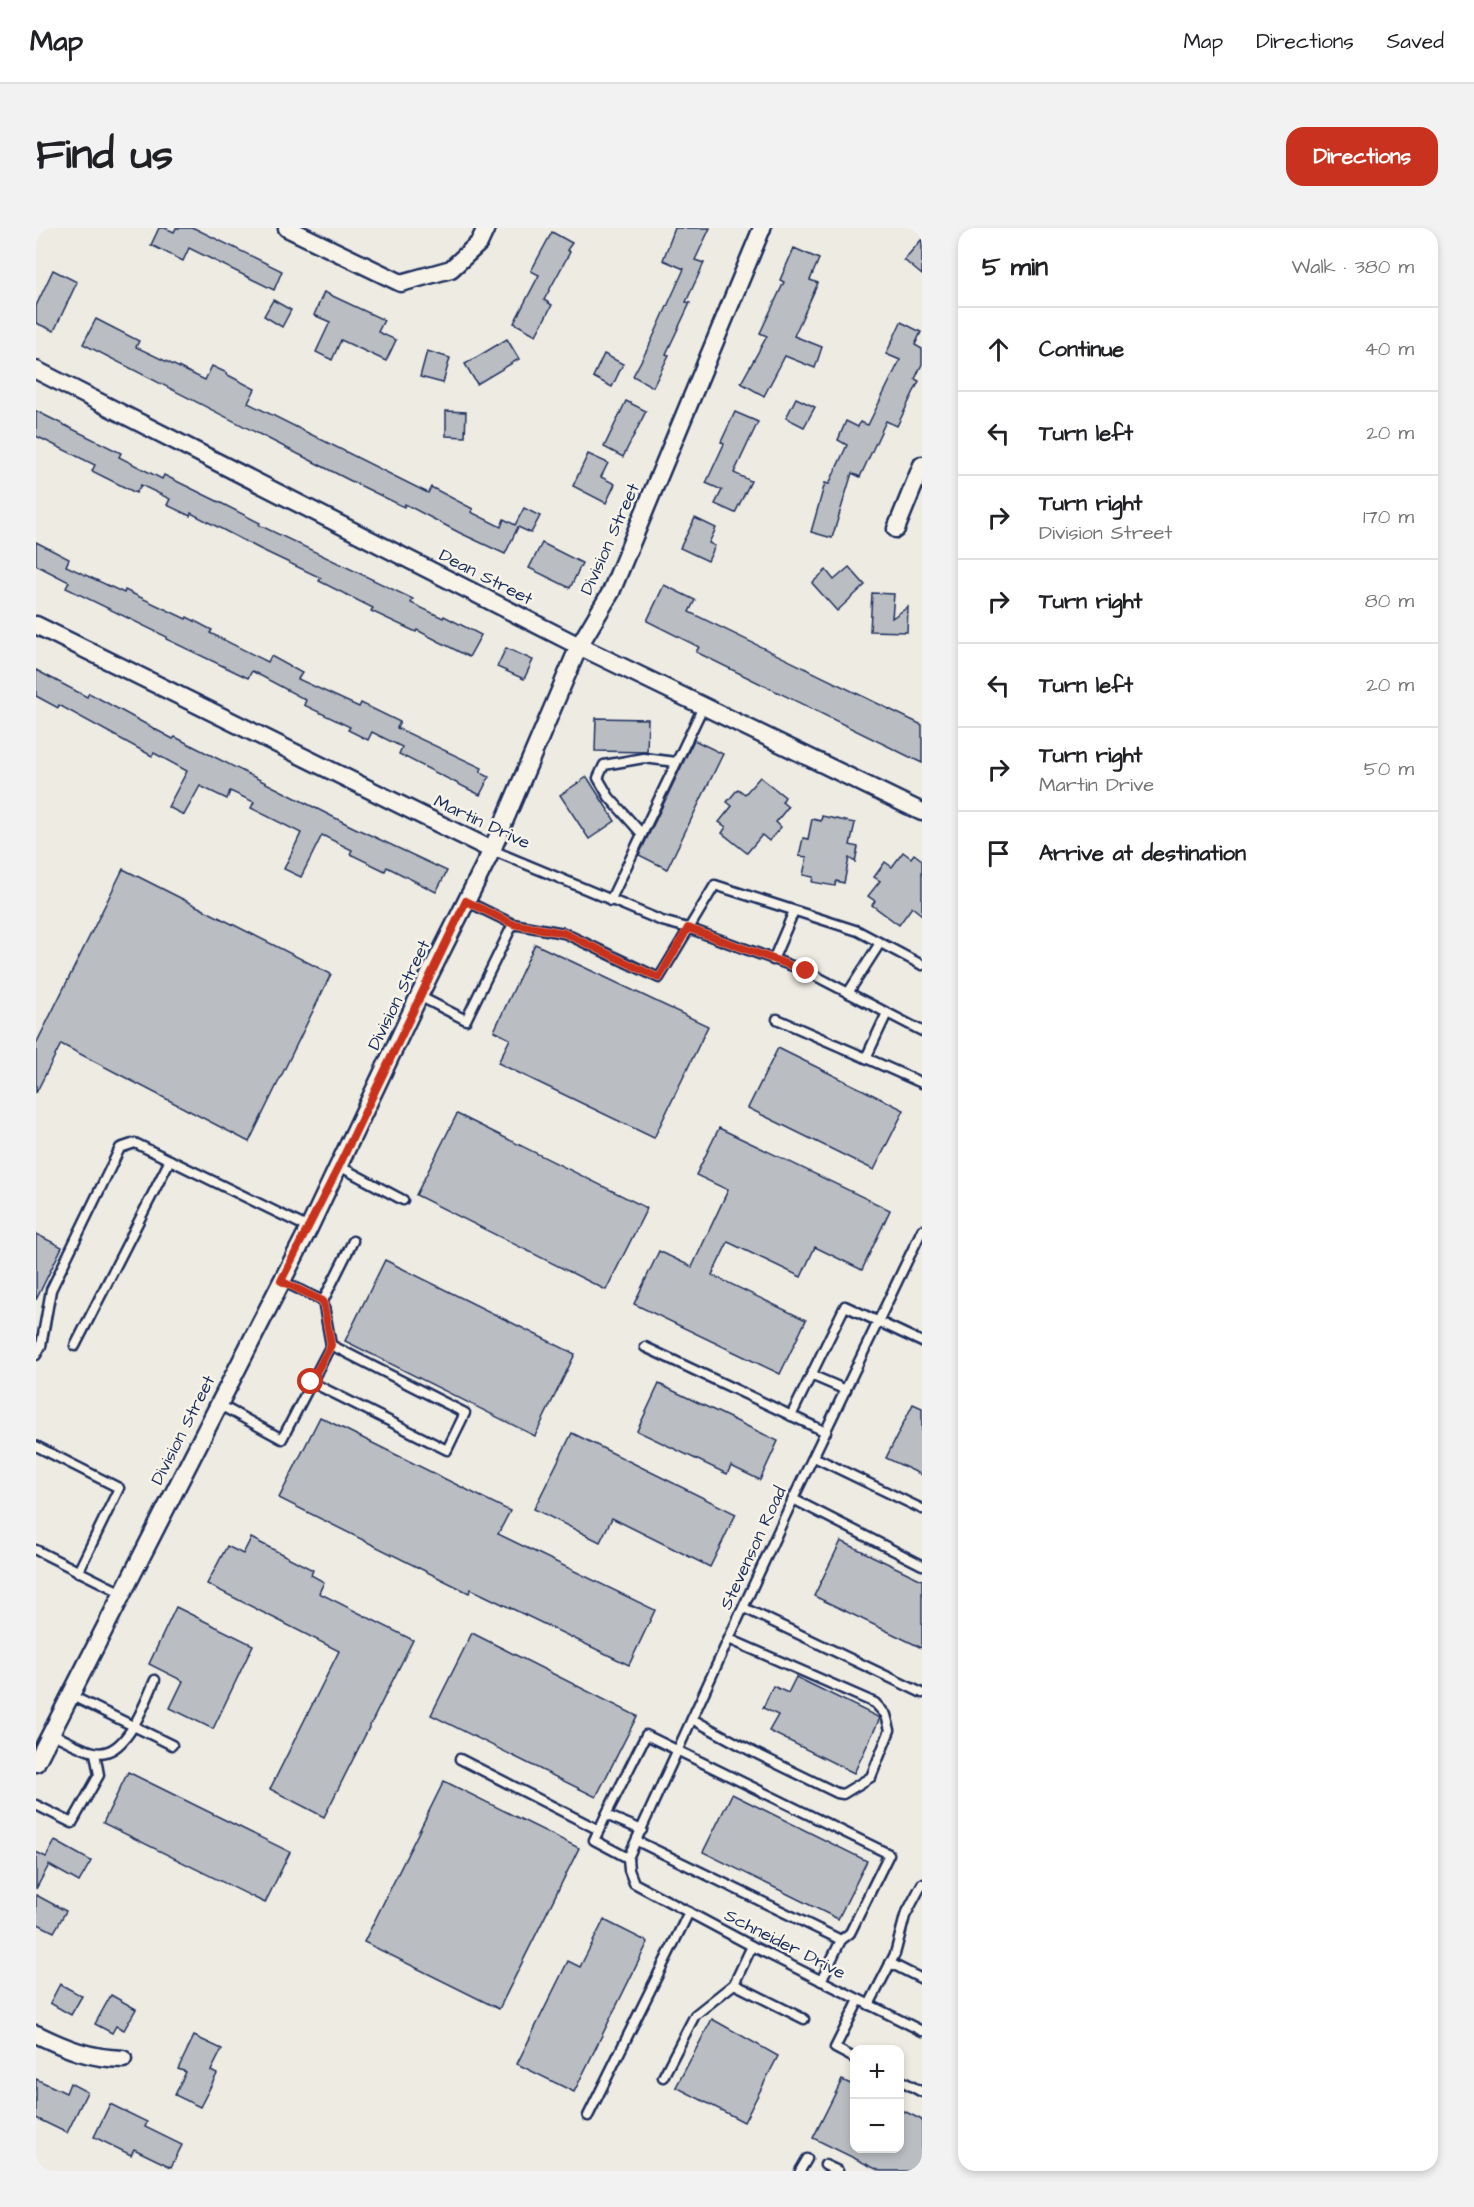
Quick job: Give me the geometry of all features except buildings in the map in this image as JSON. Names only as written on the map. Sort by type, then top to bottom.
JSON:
[{"type":"street","points":[[287,228],[401,283],[451,269],[479,243],[486,228]]},
{"type":"street","name":"Division Street","points":[[36,1763],[309,1227],[419,996],[492,850],[579,646],[611,592],[762,228]]},
{"type":"street","name":"Dean Street","points":[[36,370],[579,646],[922,812]]},
{"type":"street","points":[[896,529],[922,465]]},
{"type":"street","name":"Martin Drive","points":[[36,625],[492,850]]},
{"type":"street","points":[[36,2034],[62,2046],[98,2058],[123,2059]]},
{"type":"lane","points":[[610,901],[703,707]]},
{"type":"lane","points":[[642,834],[609,796],[598,778],[604,765],[644,758],[676,762]]},
{"type":"lane","name":"Martin Drive","points":[[492,850],[610,901],[806,971],[921,1029]]},
{"type":"lane","points":[[466,901],[513,924],[564,933],[659,978],[715,885],[858,931],[922,965]]},
{"type":"lane","points":[[773,960],[794,910]]},
{"type":"lane","points":[[419,996],[466,1020],[513,924]]},
{"type":"lane","points":[[848,993],[880,943]]},
{"type":"lane","points":[[866,1058],[887,1013]]},
{"type":"lane","points":[[777,1019],[922,1083]]},
{"type":"lane","points":[[36,1355],[41,1346],[51,1290],[120,1148],[135,1143],[309,1227]]},
{"type":"lane","points":[[75,1346],[170,1160]]},
{"type":"lane","points":[[339,1166],[403,1200]]},
{"type":"lane","name":"Stevenson Road","points":[[628,1858],[814,1456],[922,1232]]},
{"type":"lane","points":[[218,1404],[282,1439],[331,1345],[323,1301],[353,1241]]},
{"type":"lane","points":[[281,1281],[323,1301]]},
{"type":"lane","points":[[791,1416],[845,1306],[922,1342]]},
{"type":"lane","points":[[311,1382],[447,1450],[465,1413],[331,1345]]},
{"type":"lane","points":[[645,1347],[826,1432]]},
{"type":"lane","points":[[811,1375],[846,1390]]},
{"type":"lane","points":[[36,1446],[120,1488],[78,1572]]},
{"type":"lane","points":[[814,1456],[922,1509]]},
{"type":"lane","points":[[794,1499],[922,1565]]},
{"type":"lane","points":[[36,1550],[122,1593]]},
{"type":"lane","points":[[744,1608],[922,1693]]},
{"type":"lane","points":[[692,1719],[837,1793],[843,1794],[871,1777],[890,1730],[886,1715],[875,1703],[729,1638]]},
{"type":"lane","points":[[51,1733],[95,1753],[118,1747],[134,1726],[156,1680]]},
{"type":"lane","points":[[70,1695],[172,1745]]},
{"type":"lane","points":[[628,1858],[594,1840],[646,1735],[890,1854],[850,1933],[841,1940],[821,1981]]},
{"type":"lane","points":[[36,1805],[72,1823],[99,1775],[95,1753]]},
{"type":"lane","points":[[460,1759],[599,1830]]},
{"type":"lane","points":[[606,1815],[642,1830]]},
{"type":"lane","points":[[637,1841],[841,1940]]},
{"type":"lane","name":"Schneider Drive","points":[[628,1858],[628,1870],[634,1883],[752,1946],[922,2031]]},
{"type":"lane","points":[[868,2005],[896,1954],[905,1916],[922,1884]]},
{"type":"lane","points":[[588,2116],[689,1912]]},
{"type":"lane","points":[[663,2077],[695,2015],[734,1984],[752,1946]]},
{"type":"lane","points":[[890,1964],[922,1980]]},
{"type":"lane","points":[[734,1984],[804,2019]]},
{"type":"lane","points":[[850,2056],[835,2048],[859,2000]]},
{"type":"lane","points":[[904,2082],[922,2092]]},
{"type":"lane","points":[[800,2171],[807,2159]]},
{"type":"lane","points":[[825,2165],[838,2171]]},
{"type":"route","points":[[311,1382],[331,1345],[323,1301],[281,1281],[339,1166],[466,901],[513,924],[564,933],[659,978],[688,928],[806,971]]}]
